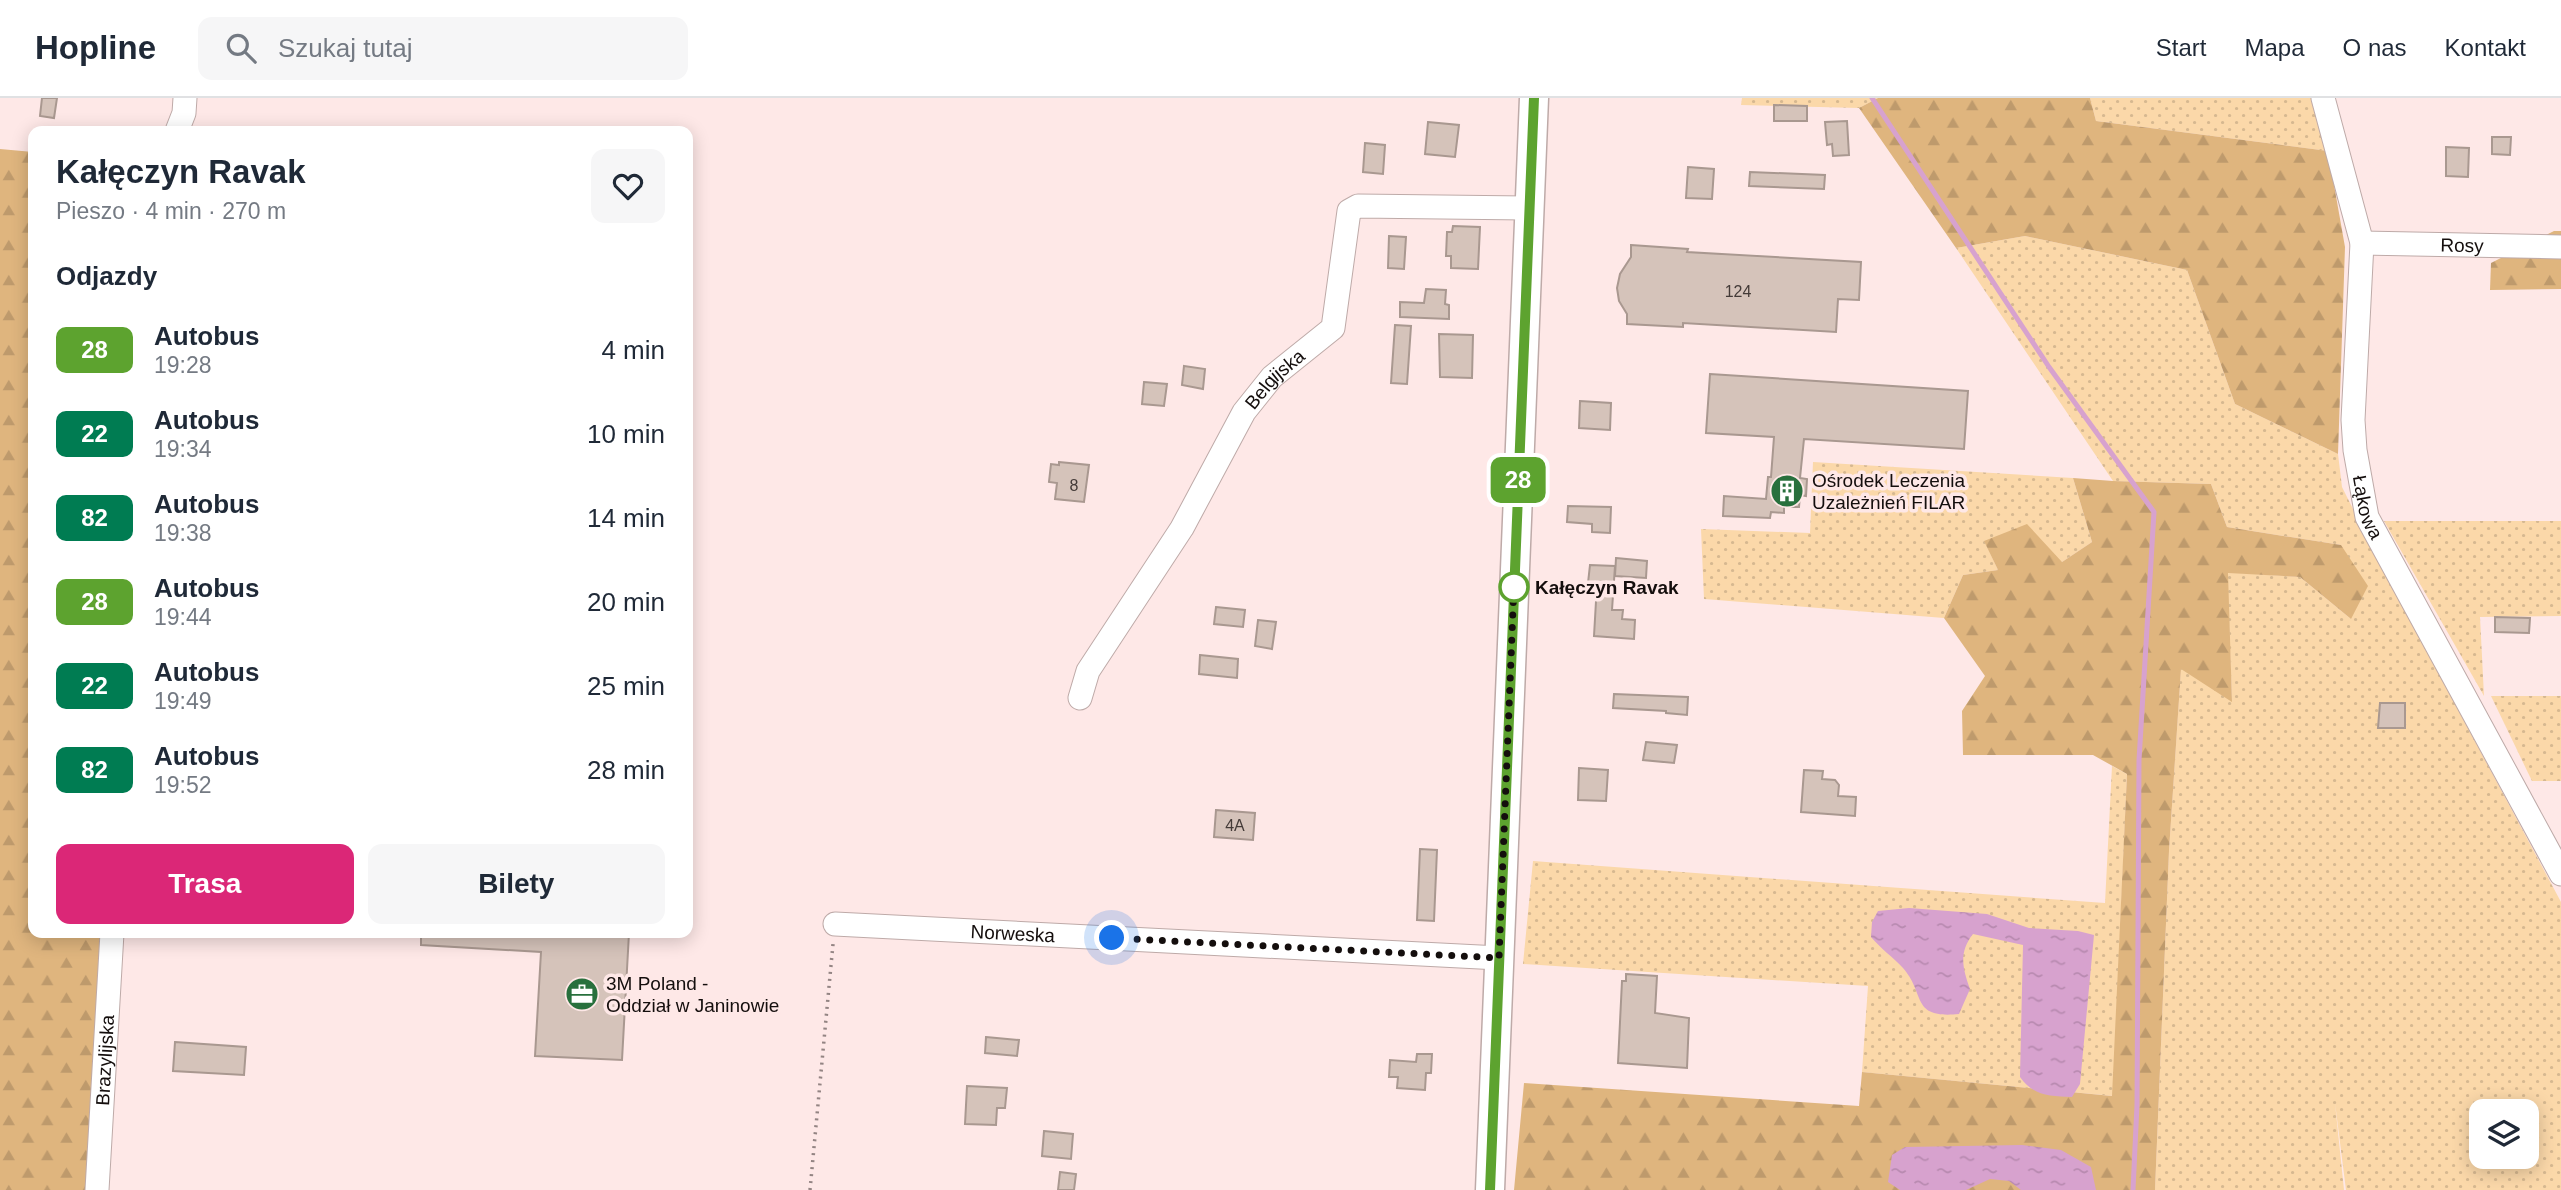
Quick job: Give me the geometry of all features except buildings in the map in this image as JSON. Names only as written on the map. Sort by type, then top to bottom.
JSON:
[{"type":"main road","points":[[1490,1190],[1534,98]]},
{"type":"street","points":[[179,126],[184,113],[185,98]]},
{"type":"street","name":"Łąkowa","points":[[2323,98],[2362,243],[2354,450],[2367,517],[2561,874]]},
{"type":"street","name":"Belgijska","points":[[1080,698],[1088,671],[1182,527],[1244,412],[1272,377],[1333,328],[1349,211],[1358,206],[1529,208]]},
{"type":"street","name":"Rosy","points":[[2362,243],[2561,247]]},
{"type":"street","name":"Norweska","points":[[835,924],[1499,958]]},
{"type":"street","name":"Brazylijska","points":[[97,1190],[112,938]]},
{"type":"path","points":[[810,1190],[835,924]]},
{"type":"shaded area","points":[[1742,98],[1878,98],[1859,108],[1741,105]]},
{"type":"shaded area","points":[[2090,98],[2312,98],[2328,151],[2096,121]]},
{"type":"shaded area","points":[[2025,236],[2187,270],[2235,404],[2338,454],[2342,487],[2561,902],[2561,1190],[2346,1190],[2335,1103],[2344,1190],[2155,1190],[2169,851],[2181,668],[2232,701],[2227,572],[2300,577],[2351,619],[2341,545],[2227,527],[2211,484],[2113,481],[1956,248]]},
{"type":"shaded area","points":[[1813,462],[2073,478],[2092,542],[2062,562],[1985,542],[1998,570],[1963,575],[1944,618],[1704,599],[1701,529],[1810,533]]},
{"type":"shaded area","points":[[2384,521],[2561,521],[2561,616],[2480,617],[2484,696]]},
{"type":"shaded area","points":[[2491,696],[2561,696],[2561,781],[2532,781]]},
{"type":"shaded area","points":[[2112,766],[2127,774],[2113,1096],[1862,1072],[1868,986],[1523,964],[1533,861],[2105,903]]},
{"type":"green space","points":[[1878,98],[2090,98],[2096,121],[2328,151],[2345,247],[2338,454],[2235,404],[2187,270],[2025,236],[1956,248],[1859,108]]},
{"type":"green space","points":[[0,149],[28,152],[28,938],[107,938],[92,1190],[0,1190]]},
{"type":"green space","points":[[2554,231],[2561,231],[2561,289],[2490,290],[2491,263]]},
{"type":"green space","points":[[2073,478],[2211,484],[2227,527],[2341,545],[2368,586],[2351,619],[2300,577],[2228,573],[2232,702],[2181,669],[2169,851],[2155,1190],[1514,1190],[1524,1083],[1859,1106],[1862,1072],[2112,1096],[2127,774],[2093,755],[1963,755],[1962,711],[1985,676],[1944,618],[1963,575],[1998,570],[1984,541],[2027,524],[2062,562],[2092,542]]},
{"type":"water","points":[[1909,908],[1987,914],[2029,928],[2078,931],[2094,935],[2080,1084],[2072,1097],[2036,1091],[2020,1077],[2023,945],[1973,934],[1965,948],[1963,961],[1970,989],[1959,1014],[1933,1013],[1921,1003],[1903,968],[1871,937],[1872,922],[1878,911]]},
{"type":"water","points":[[2022,1145],[2061,1150],[2091,1167],[2096,1190],[2021,1190],[2009,1181],[1990,1179],[1966,1190],[1900,1190],[1888,1182],[1892,1155],[1905,1147]]},
{"type":"waterway","points":[[1872,98],[2049,367],[2154,512],[2139,760],[2137,1105],[2133,1190]]},
{"type":"bus line","name":"28","points":[[1490,1190],[1534,98]]},
{"type":"place","name":"Ośrodek Leczenia Uzależnień FILAR","points":[[1787,491]]},
{"type":"place","name":"Kałęczyn Ravak","points":[[1514,587]]},
{"type":"place","name":"3M Poland - Oddział w Janinowie","points":[[582,994]]},
{"type":"route","points":[[1112,938],[1499,958],[1514,584],[1514,587]]}]
